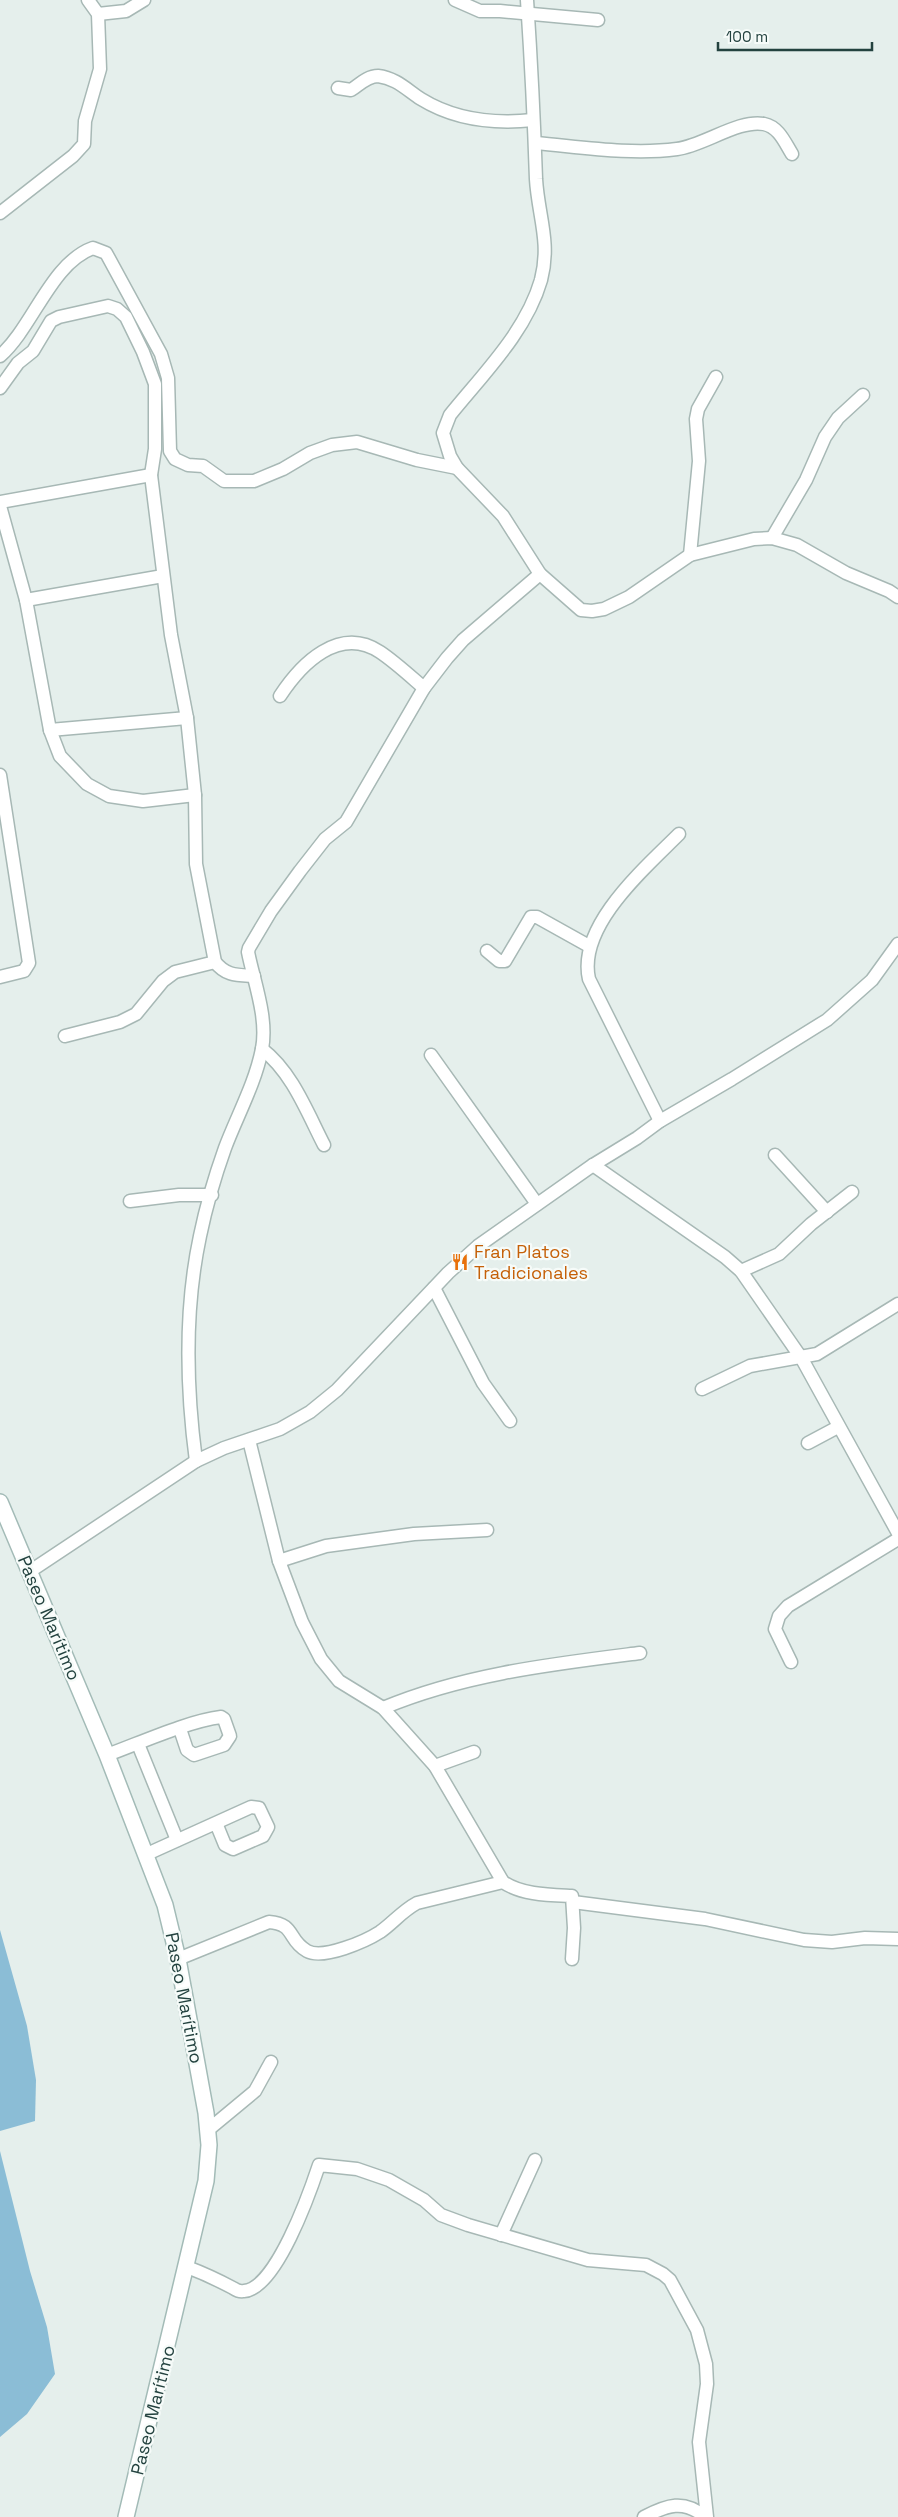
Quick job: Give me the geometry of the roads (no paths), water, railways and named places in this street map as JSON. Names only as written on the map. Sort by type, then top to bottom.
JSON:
[{"type":"main road","name":"Paseo Marítimo","points":[[0,1502],[107,1755],[147,1854],[165,1905],[178,1960],[210,2146],[206,2181],[187,2268],[126,2517]]},
{"type":"street","points":[[0,213],[73,156],[84,144],[86,121],[100,69],[98,14],[88,0]]},
{"type":"street","points":[[98,14],[126,11],[144,0]]},
{"type":"street","points":[[455,0],[480,11],[528,13],[598,20]]},
{"type":"street","points":[[528,0],[533,120],[536,143],[536,180],[546,246],[541,279],[525,316],[511,338],[450,415],[445,425],[445,441],[457,468],[504,516],[540,574],[581,610],[604,609],[629,597],[690,555],[754,539],[772,538],[798,545],[846,573],[889,591],[898,598]]},
{"type":"street","points":[[338,88],[351,90],[368,78],[378,76],[400,83],[421,99],[450,113],[503,123],[533,120]]},
{"type":"street","points":[[536,143],[653,152],[680,149],[742,126],[766,124],[778,132],[792,154]]},
{"type":"street","points":[[0,356],[9,348],[63,270],[80,253],[92,248],[106,253],[161,354],[168,378],[170,451],[173,457],[188,465],[203,466],[224,481],[254,481],[283,469],[310,453],[332,445],[357,442],[418,460],[457,468]]},
{"type":"street","points":[[0,388],[18,363],[33,351],[51,321],[59,317],[108,306],[117,309],[126,317],[143,352],[155,384],[155,448],[152,475],[163,576],[187,718],[195,795],[196,864],[215,962],[221,970],[230,975],[254,976]]},
{"type":"street","points":[[690,555],[699,461],[696,419],[698,409],[716,377]]},
{"type":"street","points":[[772,538],[806,480],[825,437],[838,418],[863,395]]},
{"type":"street","points":[[0,502],[152,475]]},
{"type":"street","points":[[0,506],[26,600],[50,730],[60,756],[87,784],[110,796],[143,801],[195,795]]},
{"type":"street","points":[[196,1461],[188,1403],[187,1335],[200,1235],[225,1149],[244,1103],[262,1048],[260,1009],[248,952],[300,871],[325,839],[346,822],[424,688],[463,640],[540,574]]},
{"type":"street","points":[[26,600],[163,576]]},
{"type":"street","points":[[280,696],[294,675],[314,656],[343,642],[363,644],[379,651],[424,688]]},
{"type":"street","points":[[50,730],[187,718]]},
{"type":"street","points":[[0,977],[24,971],[29,963],[1,783]]},
{"type":"street","points":[[660,1121],[589,978],[586,966],[589,946],[619,897],[679,834]]},
{"type":"street","points":[[487,951],[498,961],[505,961],[530,917],[537,917],[589,946]]},
{"type":"street","points":[[29,1572],[196,1461],[287,1425],[310,1412],[337,1390],[434,1288],[478,1246],[593,1165],[637,1138],[660,1121],[827,1020],[872,980],[898,944]]},
{"type":"street","points":[[65,1036],[120,1022],[136,1014],[163,981],[175,972],[215,962]]},
{"type":"street","points":[[262,1048],[277,1060],[303,1103],[324,1145]]},
{"type":"street","points":[[431,1055],[537,1204]]},
{"type":"street","points":[[775,1155],[827,1212]]},
{"type":"street","points":[[593,1165],[725,1257],[741,1271],[802,1358],[838,1427],[898,1533]]},
{"type":"street","points":[[741,1271],[779,1254],[852,1192]]},
{"type":"street","points":[[130,1200],[179,1195],[212,1195]]},
{"type":"street","points":[[434,1288],[483,1384],[510,1421]]},
{"type":"street","points":[[702,1389],[750,1366],[817,1354],[898,1304]]},
{"type":"street","points":[[808,1443],[838,1427]]},
{"type":"street","points":[[249,1440],[280,1561],[302,1622],[321,1659],[339,1681],[383,1708],[435,1766],[503,1882],[510,1887],[541,1895],[572,1896],[574,1902],[572,1959]]},
{"type":"street","points":[[280,1561],[326,1546],[414,1534],[487,1530]]},
{"type":"street","points":[[791,1662],[775,1629],[779,1616],[788,1606],[898,1539]]},
{"type":"street","points":[[383,1708],[402,1700],[483,1677],[640,1652]]},
{"type":"street","points":[[107,1755],[180,1729]]},
{"type":"street","points":[[138,1744],[177,1840]]},
{"type":"street","points":[[435,1766],[474,1752]]},
{"type":"street","points":[[147,1854],[216,1823]]},
{"type":"street","points":[[178,1960],[243,1931],[269,1922],[281,1923],[289,1930],[296,1943],[308,1952],[323,1954],[360,1942],[374,1935],[405,1909],[417,1903],[503,1882]]},
{"type":"street","points":[[574,1902],[705,1919],[804,1940],[832,1942],[865,1938],[898,1939]]},
{"type":"street","points":[[208,2130],[255,2091],[271,2062]]},
{"type":"street","points":[[501,2234],[535,2160]]},
{"type":"street","points":[[187,2268],[216,2278],[238,2291],[252,2289],[268,2274],[289,2241],[301,2218],[319,2165],[357,2169],[389,2180],[424,2200],[441,2215],[501,2234],[588,2260],[654,2268],[670,2280],[697,2330],[706,2364],[707,2384],[699,2442],[706,2517]]},
{"type":"street","points":[[644,2517],[661,2508],[683,2504],[696,2509],[706,2517]]},
{"type":"water","points":[[0,1930],[27,2026],[36,2080],[35,2121],[0,2131]]},
{"type":"water","points":[[0,2151],[30,2271],[47,2327],[55,2374],[27,2414],[0,2437]]},
{"type":"place","name":"Fran Platos Tradicionales","points":[[460,1262]]}]
